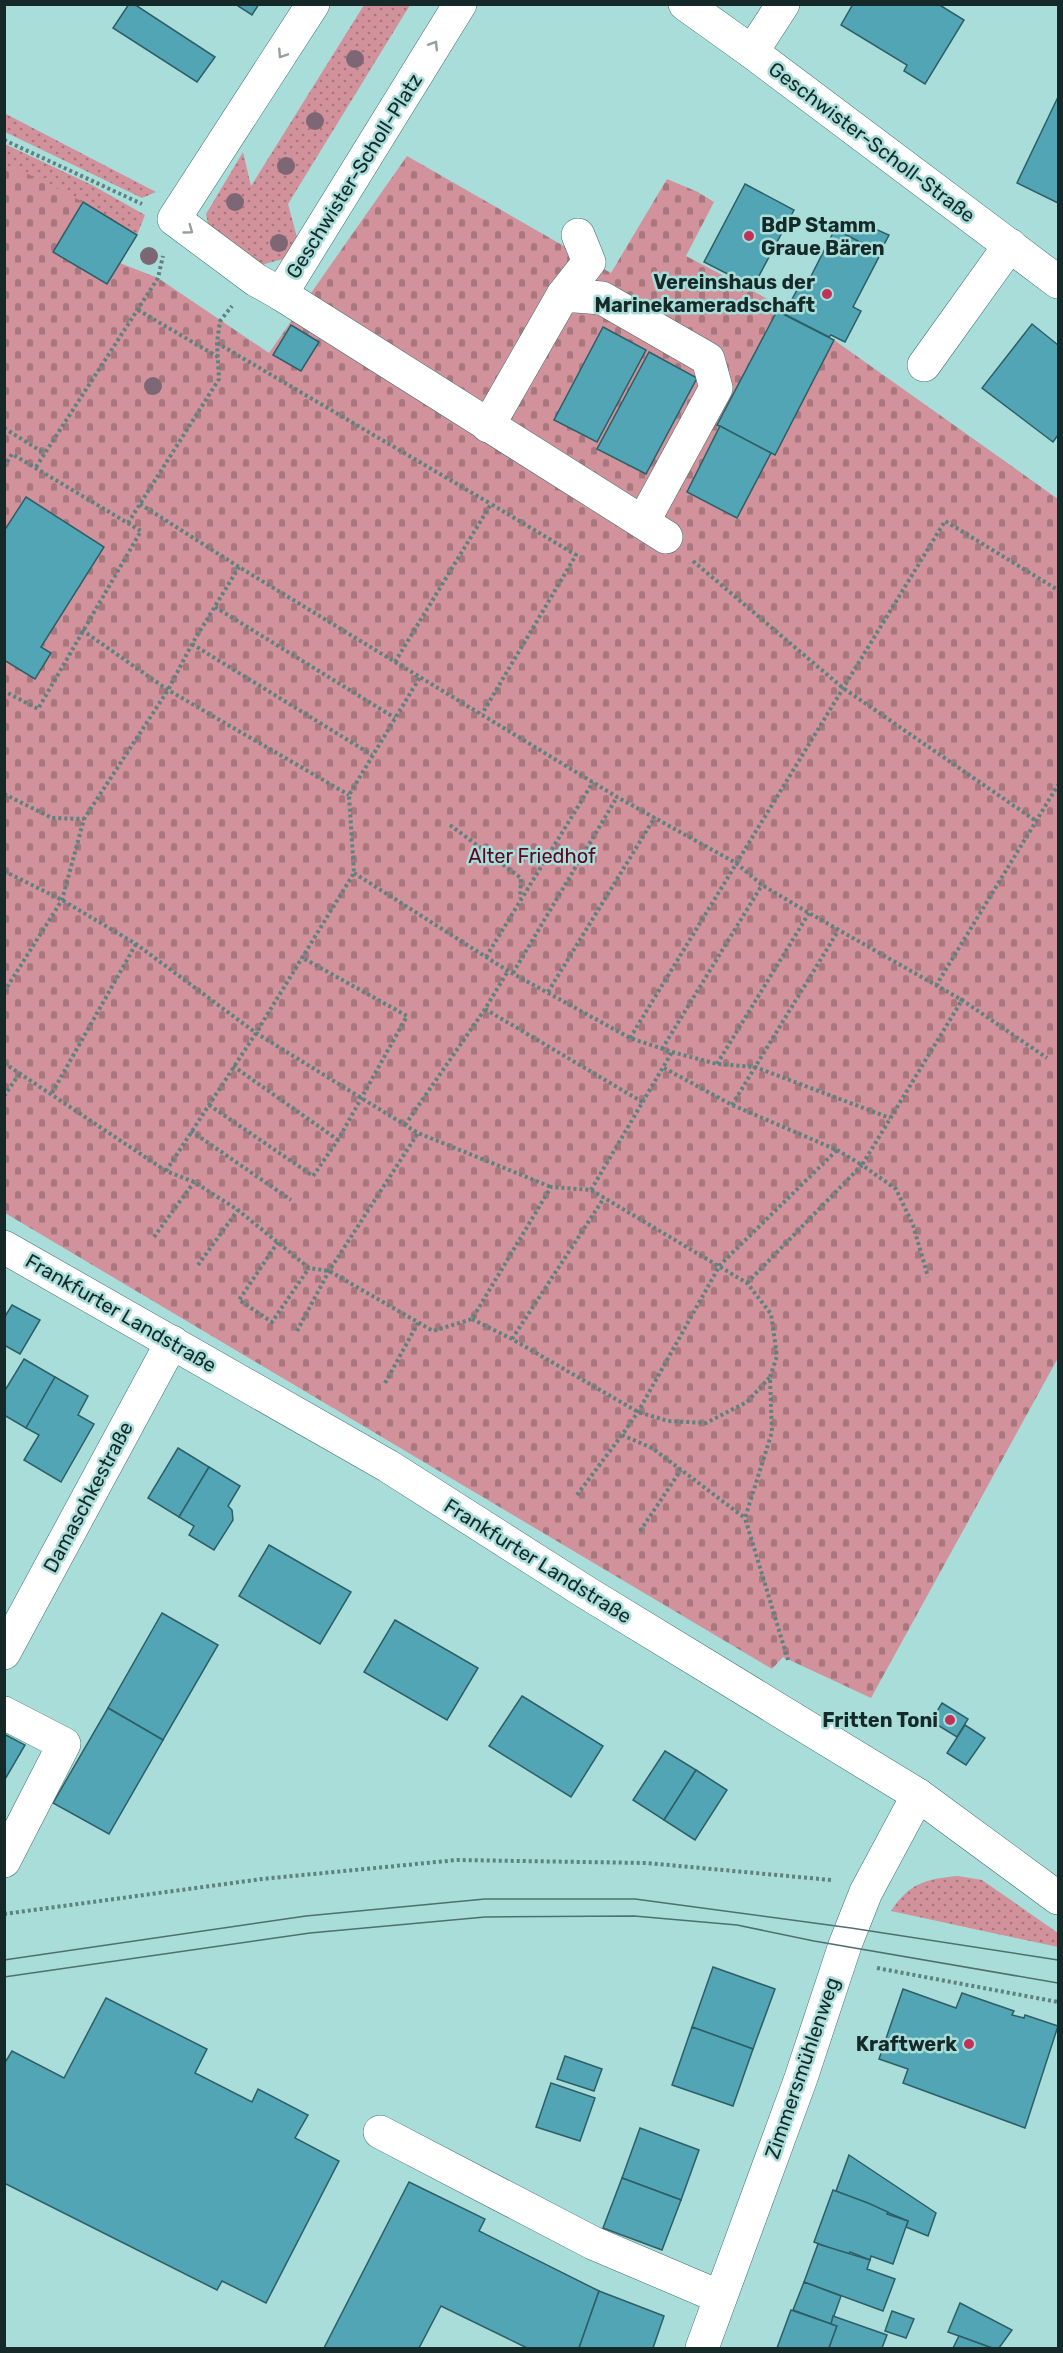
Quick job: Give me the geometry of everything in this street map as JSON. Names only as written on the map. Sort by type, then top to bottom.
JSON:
[{"type":"street","points":[[174,219],[313,4]]},
{"type":"street","name":"Geschwister-Scholl-Platz","points":[[174,219],[269,287],[460,4]]},
{"type":"street","name":"Geschwister-Scholl-Straße","points":[[685,4],[1059,282]]},
{"type":"street","points":[[752,52],[783,4]]},
{"type":"street","points":[[488,426],[563,295],[589,262],[578,235]]},
{"type":"street","points":[[924,365],[1010,245]]},
{"type":"street","points":[[269,287],[654,530],[716,388],[708,359],[602,298],[563,295]]},
{"type":"street","name":"Frankfurter Landstraße","points":[[4,1247],[388,1466],[587,1593],[918,1795],[1059,1898]]},
{"type":"street","name":"Damaschkestraße","points":[[4,1653],[172,1342]]},
{"type":"street","points":[[4,1713],[64,1744],[4,1861]]},
{"type":"street","name":"Zimmersmühlenweg","points":[[702,2349],[866,1892],[918,1795]]},
{"type":"street","points":[[380,2132],[593,2243],[720,2297]]},
{"type":"path","points":[[4,140],[174,219],[158,278],[36,467]]},
{"type":"path","points":[[128,523],[219,380],[216,343],[220,321],[269,287]]},
{"type":"path","points":[[138,310],[218,358]]},
{"type":"path","points":[[216,343],[576,555],[482,714]]},
{"type":"path","points":[[4,428],[44,453]]},
{"type":"path","points":[[4,467],[12,454],[141,531],[38,709],[4,691]]},
{"type":"path","points":[[140,504],[239,567],[617,797],[736,863],[762,885],[838,931],[962,1000]]},
{"type":"path","points":[[395,662],[491,504]]},
{"type":"path","points":[[630,1038],[945,521],[1059,590]]},
{"type":"path","points":[[654,530],[843,688],[1036,821]]},
{"type":"path","points":[[4,992],[62,900],[84,819],[168,690],[192,644],[239,567]]},
{"type":"path","points":[[215,607],[395,718]]},
{"type":"path","points":[[82,630],[168,690],[349,795]]},
{"type":"path","points":[[192,644],[372,755]]},
{"type":"path","points":[[166,1171],[354,873],[349,795],[420,677]]},
{"type":"path","points":[[486,957],[593,782]]},
{"type":"path","points":[[1047,1058],[937,984],[1059,785]]},
{"type":"path","points":[[4,794],[52,818],[84,819]]},
{"type":"path","points":[[513,973],[617,797]]},
{"type":"path","points":[[548,992],[654,817]]},
{"type":"path","points":[[450,825],[521,878],[520,899]]},
{"type":"path","points":[[4,871],[62,900],[136,944],[255,1033],[418,1133],[551,1187],[591,1190],[747,1283],[771,1314],[777,1356],[770,1377],[772,1432],[745,1518],[789,1660]]},
{"type":"path","points":[[354,873],[507,971],[630,1038],[717,1064],[755,1067],[890,1118]]},
{"type":"path","points":[[662,1049],[762,885]]},
{"type":"path","points":[[717,1064],[809,913]]},
{"type":"path","points":[[732,1105],[838,931]]},
{"type":"path","points":[[52,1094],[136,944]]},
{"type":"path","points":[[209,1105],[313,1176],[338,1140],[407,1016],[301,957]]},
{"type":"path","points":[[405,1125],[485,1009],[507,971]]},
{"type":"path","points":[[747,1283],[862,1165],[962,1000]]},
{"type":"path","points":[[485,1009],[644,1103]]},
{"type":"path","points":[[591,1190],[672,1052]]},
{"type":"path","points":[[4,1063],[166,1171],[194,1182],[238,1210],[309,1268],[329,1271],[433,1331],[472,1319],[551,1187]]},
{"type":"path","points":[[233,1066],[338,1140]]},
{"type":"path","points":[[664,1068],[732,1105],[837,1150],[896,1189],[913,1225],[927,1277]]},
{"type":"path","points":[[4,1096],[20,1073]]},
{"type":"path","points":[[191,1131],[291,1200]]},
{"type":"path","points":[[297,1331],[329,1271],[418,1133]]},
{"type":"path","points":[[577,1495],[639,1412],[720,1265],[837,1150]]},
{"type":"path","points":[[154,1238],[194,1182]]},
{"type":"path","points":[[512,1339],[604,1198]]},
{"type":"path","points":[[198,1265],[238,1210]]},
{"type":"path","points":[[278,1242],[239,1300],[272,1322],[309,1268]]},
{"type":"path","points":[[472,1319],[512,1339],[639,1412],[668,1421],[706,1423],[747,1402],[770,1377]]},
{"type":"path","points":[[385,1383],[418,1323]]},
{"type":"path","points":[[622,1435],[652,1448],[745,1518]]},
{"type":"path","points":[[640,1532],[681,1470]]},
{"type":"path","points":[[4,1914],[262,1879],[457,1860],[646,1863],[833,1880]]},
{"type":"path","points":[[840,1961],[1059,2002]]},
{"type":"green space","points":[[364,5],[410,5],[288,204],[298,241],[287,258],[261,265],[209,230],[206,214],[243,152],[251,186]]},
{"type":"green space","points":[[4,113],[156,192],[142,198],[5,132]]},
{"type":"green space","points":[[5,144],[92,185],[145,215],[137,235],[56,188],[5,166]]},
{"type":"green space","name":"Alter Friedhof","points":[[407,156],[611,273],[667,179],[698,192],[714,202],[686,256],[787,309],[785,314],[834,340],[1058,499],[1058,1358],[871,1698],[783,1657],[772,1669],[5,1213],[5,166],[30,175],[83,202],[53,252],[107,284],[120,263],[158,278],[269,353]]},
{"type":"green space","points":[[958,1876],[982,1880],[1058,1933],[1058,1947],[891,1911],[905,1894],[919,1884]]},
{"type":"building","points":[[129,4],[134,4],[215,57],[197,82],[113,28]]},
{"type":"building","points":[[235,4],[259,4],[252,15]]},
{"type":"building","points":[[853,4],[938,4],[964,20],[925,84],[904,71],[907,65],[841,25]]},
{"type":"building","points":[[1058,97],[1058,203],[1017,183]]},
{"type":"building","name":"BdP Stamm Graue Bären","points":[[745,184],[794,210],[753,287],[704,262]]},
{"type":"building","points":[[83,202],[137,235],[107,284],[53,252]]},
{"type":"building","points":[[855,220],[889,235],[880,252],[847,236]]},
{"type":"building","name":"Vereinshaus der Marinekameradschaft","points":[[835,229],[881,253],[853,307],[861,311],[845,342],[831,335],[829,337],[784,314],[803,279],[808,282]]},
{"type":"building","points":[[777,311],[834,340],[775,455],[717,425]]},
{"type":"building","points":[[1032,324],[1058,345],[1058,435],[1053,442],[982,388]]},
{"type":"building","points":[[291,325],[319,342],[301,371],[273,355]]},
{"type":"building","points":[[603,327],[646,350],[597,442],[554,420]]},
{"type":"building","points":[[649,352],[697,378],[646,474],[597,449]]},
{"type":"building","points":[[720,426],[771,453],[737,518],[687,492]]},
{"type":"building","points":[[26,497],[104,547],[41,647],[51,653],[35,679],[4,660],[4,531]]},
{"type":"building","points":[[12,1305],[40,1320],[20,1354],[4,1345],[4,1318]]},
{"type":"building","points":[[24,1359],[55,1377],[26,1428],[4,1415],[4,1392]]},
{"type":"building","points":[[55,1377],[88,1396],[78,1415],[94,1424],[61,1482],[24,1460],[39,1435],[26,1428]]},
{"type":"building","points":[[178,1448],[209,1467],[179,1517],[148,1498]]},
{"type":"building","points":[[209,1467],[240,1486],[228,1506],[232,1510],[233,1520],[214,1550],[189,1535],[194,1526],[179,1517]]},
{"type":"building","points":[[269,1545],[351,1592],[320,1644],[239,1596]]},
{"type":"building","points":[[162,1613],[218,1645],[163,1740],[108,1708]]},
{"type":"building","points":[[395,1620],[478,1668],[447,1720],[364,1672]]},
{"type":"building","points":[[522,1696],[603,1746],[571,1797],[489,1746]]},
{"type":"building","name":"Fritten Toni","points":[[942,1703],[968,1719],[957,1737],[931,1721]]},
{"type":"building","points":[[108,1708],[163,1740],[109,1834],[53,1803]]},
{"type":"building","points":[[965,1725],[985,1738],[966,1765],[947,1753]]},
{"type":"building","points":[[4,1734],[25,1745],[4,1781]]},
{"type":"building","points":[[665,1751],[696,1770],[664,1820],[633,1800]]},
{"type":"building","points":[[696,1770],[727,1790],[695,1840],[664,1820]]},
{"type":"building","points":[[713,1967],[775,1989],[753,2049],[692,2027]]},
{"type":"building","name":"Kraftwerk","points":[[903,1989],[956,2008],[962,1993],[1014,2011],[1012,2015],[1024,2018],[1025,2015],[1058,2026],[1025,2128],[903,2083],[908,2069],[879,2059]]},
{"type":"building","points":[[106,1998],[207,2049],[195,2073],[252,2102],[258,2089],[308,2115],[295,2138],[339,2161],[266,2303],[222,2281],[217,2290],[4,2183],[4,2061],[12,2051],[64,2078]]},
{"type":"building","points":[[692,2027],[753,2049],[733,2106],[672,2085]]},
{"type":"building","points":[[565,2056],[602,2069],[594,2091],[557,2079]]},
{"type":"building","points":[[551,2083],[595,2098],[580,2141],[536,2127]]},
{"type":"building","points":[[640,2128],[699,2150],[681,2200],[622,2178]]},
{"type":"building","points":[[849,2155],[936,2213],[928,2236],[906,2227],[908,2221],[836,2191]]},
{"type":"building","points":[[622,2178],[681,2200],[662,2250],[603,2228]]},
{"type":"building","points":[[409,2182],[485,2219],[479,2231],[599,2291],[579,2348],[527,2348],[441,2306],[419,2348],[324,2348]]},
{"type":"building","points":[[833,2190],[908,2221],[893,2264],[871,2256],[870,2260],[850,2252],[848,2255],[814,2242]]},
{"type":"building","points":[[818,2244],[870,2260],[867,2269],[895,2279],[883,2311],[804,2282]]},
{"type":"building","points":[[804,2282],[841,2296],[831,2324],[793,2310]]},
{"type":"building","points":[[599,2291],[664,2316],[653,2348],[579,2348]]},
{"type":"building","points":[[960,2303],[1012,2330],[999,2348],[992,2348],[948,2332]]},
{"type":"building","points":[[791,2310],[837,2326],[829,2348],[777,2348]]},
{"type":"building","points":[[892,2311],[914,2319],[906,2338],[885,2331]]},
{"type":"building","points":[[833,2316],[887,2335],[882,2348],[829,2348],[837,2326],[831,2324]]},
{"type":"building","points":[[959,2336],[992,2348],[953,2348]]},
{"type":"tram line","points":[[4,1960],[306,1916],[485,1899],[635,1899],[851,1928],[1058,1960]]},
{"type":"tram line","points":[[4,1977],[310,1933],[485,1917],[634,1916],[737,1925],[814,1941],[1058,1983]]},
{"type":"place","name":"BdP Stamm Graue Bären","points":[[749,236]]},
{"type":"place","name":"Vereinshaus der Marinekameradschaft","points":[[827,294]]},
{"type":"place","name":"Fritten Toni","points":[[950,1720]]},
{"type":"place","name":"Kraftwerk","points":[[969,2044]]}]
